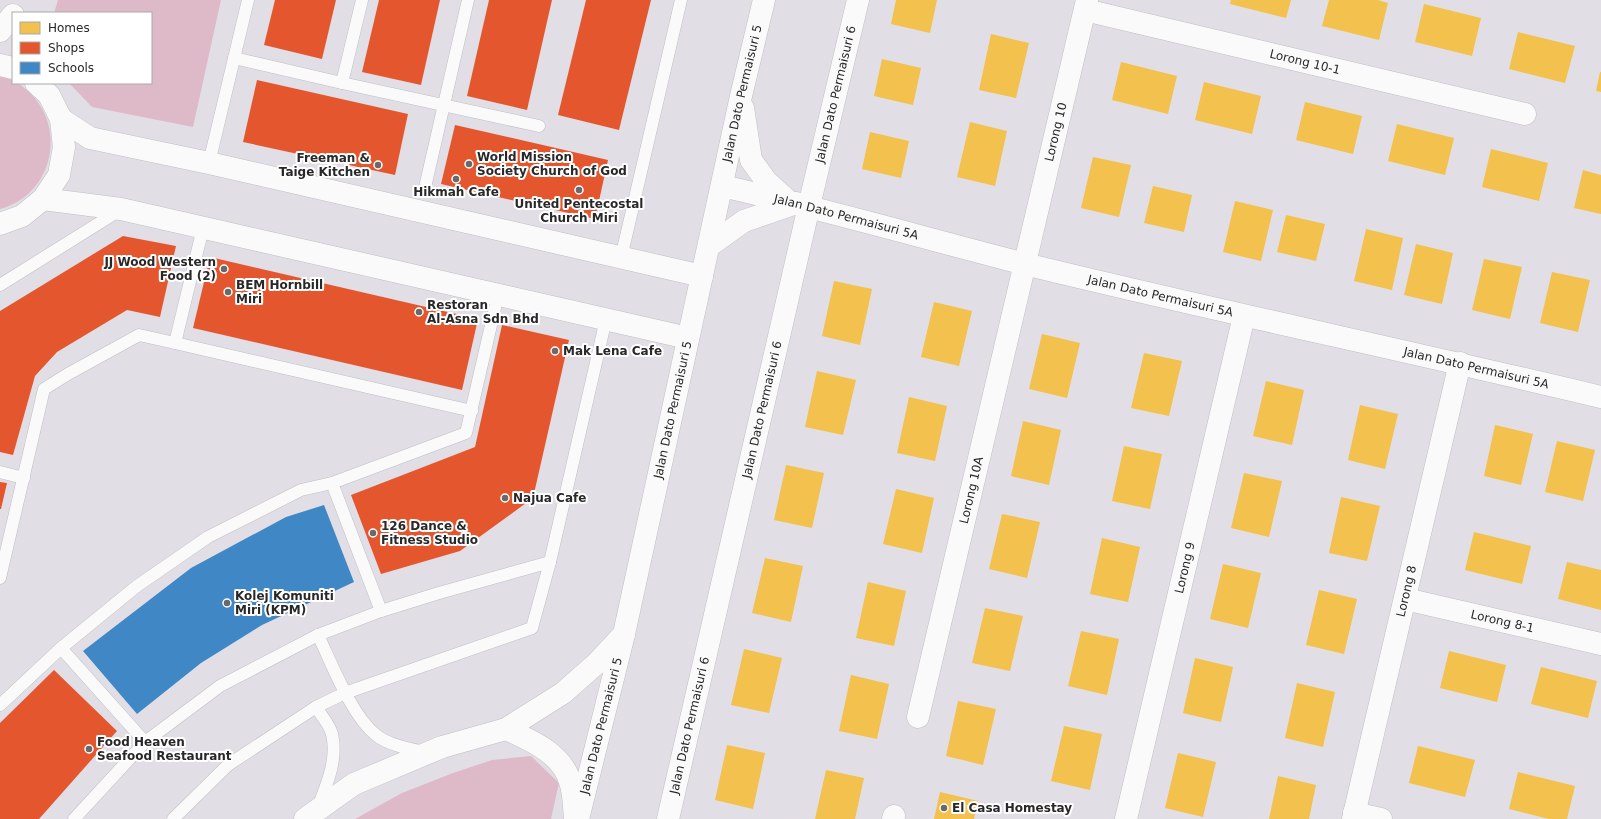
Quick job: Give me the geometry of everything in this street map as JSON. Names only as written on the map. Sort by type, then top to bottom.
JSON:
[{"type":"street","name":"Jalan Dato Permaisuri 5","points":[[576,819],[624,634],[741,96],[764,0]]},
{"type":"street","name":"Jalan Dato Permaisuri 6","points":[[668,819],[797,203],[858,0]]},
{"type":"street","name":"Lorong 10-1","points":[[1086,5],[1525,114]]},
{"type":"street","name":"Lorong 10","points":[[1024,263],[1086,5]]},
{"type":"street","points":[[0,31],[12,17]]},
{"type":"street","points":[[0,65],[12,68]]},
{"type":"street","points":[[0,224],[22,216],[43,198],[59,174],[64,147],[61,119],[49,96],[37,84]]},
{"type":"street","points":[[741,96],[751,160],[767,182],[797,203]]},
{"type":"street","points":[[61,119],[90,138],[209,163],[702,276]]},
{"type":"street","name":"Jalan Dato Permaisuri 5A","points":[[722,186],[797,203],[1024,263],[1244,316],[1460,363],[1601,397]]},
{"type":"street","points":[[43,198],[120,209],[688,338]]},
{"type":"street","points":[[709,246],[744,221],[797,203]]},
{"type":"street","name":"Lorong 10A","points":[[918,717],[1024,263]]},
{"type":"street","name":"Lorong 9","points":[[1126,819],[1244,316]]},
{"type":"street","name":"Lorong 8","points":[[1353,816],[1460,363]]},
{"type":"street","name":"Lorong 8-1","points":[[1405,599],[1601,644]]},
{"type":"street","points":[[311,815],[354,784],[442,747],[506,729],[563,692],[596,663],[624,634]]},
{"type":"street","points":[[506,729],[538,744],[561,763],[571,784],[576,819]]},
{"type":"street","points":[[1353,816],[1381,819]]},
{"type":"lane","points":[[209,163],[248,0]]},
{"type":"lane","points":[[342,83],[362,0]]},
{"type":"lane","points":[[426,183],[468,0]]},
{"type":"lane","points":[[621,258],[681,0]]},
{"type":"lane","points":[[234,58],[539,126]]},
{"type":"lane","points":[[0,285],[120,209]]},
{"type":"lane","points":[[175,343],[203,228]]},
{"type":"lane","points":[[0,705],[61,648],[137,586],[208,537],[301,490],[332,483],[466,433],[498,295]]},
{"type":"lane","points":[[173,819],[228,765],[316,707],[345,693],[532,628],[550,562],[606,319]]},
{"type":"lane","points":[[0,578],[44,389],[139,335],[472,411]]},
{"type":"lane","points":[[0,472],[24,478]]},
{"type":"lane","points":[[332,483],[381,611]]},
{"type":"lane","points":[[79,817],[145,742],[220,686],[318,635],[381,611],[550,562]]},
{"type":"lane","points":[[318,635],[345,693],[365,724],[377,736],[399,746],[428,753]]},
{"type":"lane","points":[[61,648],[145,742]]},
{"type":"lane","points":[[311,815],[328,780],[334,754],[332,733],[316,707]]},
{"type":"shaded area","points":[[58,0],[221,0],[193,127],[92,107],[70,84],[152,84],[152,12],[54,12]]},
{"type":"shaded area","points":[[0,77],[8,78],[12,80],[12,84],[19,84],[33,96],[43,111],[49,128],[51,145],[48,162],[41,178],[31,191],[17,202],[0,209]]},
{"type":"shaded area","points":[[531,756],[559,783],[551,819],[355,819],[402,793],[453,773],[492,760]]},
{"type":"building: Homes","points":[[896,0],[937,0],[930,33],[891,24]]},
{"type":"building: Homes","points":[[1231,0],[1291,0],[1286,18],[1230,4]]},
{"type":"building: Homes","points":[[1329,0],[1378,0],[1388,3],[1379,40],[1322,26]]},
{"type":"building: Homes","points":[[1424,4],[1481,18],[1472,56],[1415,42]]},
{"type":"building: Homes","points":[[1518,32],[1575,46],[1565,83],[1509,69]]},
{"type":"building: Homes","points":[[991,34],[1029,43],[1016,98],[979,90]]},
{"type":"building: Homes","points":[[882,59],[921,68],[913,105],[874,96]]},
{"type":"building: Homes","points":[[1121,62],[1177,76],[1168,114],[1112,100]]},
{"type":"building: Homes","points":[[1601,72],[1601,92],[1596,91]]},
{"type":"building: Homes","points":[[1204,82],[1261,96],[1252,134],[1195,120]]},
{"type":"building: Homes","points":[[1305,102],[1362,116],[1353,154],[1296,140]]},
{"type":"building: Homes","points":[[970,122],[1007,131],[995,186],[957,177]]},
{"type":"building: Homes","points":[[1397,124],[1454,138],[1445,175],[1388,161]]},
{"type":"building: Homes","points":[[870,132],[909,141],[901,178],[862,169]]},
{"type":"building: Homes","points":[[1491,149],[1548,163],[1539,201],[1482,187]]},
{"type":"building: Homes","points":[[1093,157],[1131,165],[1119,217],[1081,208]]},
{"type":"building: Homes","points":[[1583,170],[1601,175],[1601,214],[1574,208]]},
{"type":"building: Homes","points":[[1153,186],[1192,195],[1184,232],[1144,223]]},
{"type":"building: Homes","points":[[1235,201],[1273,210],[1261,261],[1223,252]]},
{"type":"building: Homes","points":[[1286,215],[1325,224],[1316,261],[1277,252]]},
{"type":"building: Homes","points":[[1366,229],[1403,238],[1392,290],[1354,281]]},
{"type":"building: Homes","points":[[1416,244],[1453,253],[1442,304],[1404,295]]},
{"type":"building: Homes","points":[[1484,259],[1522,267],[1510,319],[1472,310]]},
{"type":"building: Homes","points":[[1552,272],[1590,280],[1578,332],[1540,323]]},
{"type":"building: Homes","points":[[834,281],[872,289],[860,345],[822,336]]},
{"type":"building: Homes","points":[[934,302],[972,311],[959,366],[921,357]]},
{"type":"building: Homes","points":[[1042,334],[1080,343],[1067,398],[1029,389]]},
{"type":"building: Homes","points":[[1144,353],[1182,361],[1169,416],[1131,408]]},
{"type":"building: Homes","points":[[817,371],[856,380],[843,435],[805,427]]},
{"type":"building: Homes","points":[[1266,381],[1304,390],[1292,445],[1253,436]]},
{"type":"building: Homes","points":[[909,397],[947,406],[935,461],[897,453]]},
{"type":"building: Homes","points":[[1360,405],[1398,414],[1385,469],[1348,460]]},
{"type":"building: Homes","points":[[1023,421],[1061,430],[1049,485],[1011,476]]},
{"type":"building: Homes","points":[[1495,425],[1533,434],[1521,485],[1484,476]]},
{"type":"building: Homes","points":[[1557,441],[1595,450],[1583,501],[1545,492]]},
{"type":"building: Homes","points":[[1124,446],[1162,454],[1150,509],[1112,501]]},
{"type":"building: Homes","points":[[786,465],[824,473],[812,528],[774,520]]},
{"type":"building: Homes","points":[[1244,473],[1282,481],[1269,537],[1231,528]]},
{"type":"building: Homes","points":[[896,489],[934,498],[922,553],[883,544]]},
{"type":"building: Homes","points":[[1341,497],[1380,506],[1367,561],[1329,553]]},
{"type":"building: Homes","points":[[1002,514],[1040,522],[1027,578],[989,569]]},
{"type":"building: Homes","points":[[1474,532],[1531,546],[1522,584],[1465,570]]},
{"type":"building: Homes","points":[[1102,538],[1140,547],[1128,602],[1090,594]]},
{"type":"building: Homes","points":[[765,558],[803,566],[791,622],[752,613]]},
{"type":"building: Homes","points":[[1567,562],[1601,570],[1601,610],[1558,599]]},
{"type":"building: Homes","points":[[1223,564],[1261,573],[1248,628],[1210,619]]},
{"type":"building: Homes","points":[[868,582],[906,591],[894,646],[856,638]]},
{"type":"building: Homes","points":[[1319,590],[1357,599],[1344,654],[1306,645]]},
{"type":"building: Homes","points":[[985,608],[1023,616],[1010,671],[972,663]]},
{"type":"building: Homes","points":[[1081,631],[1119,639],[1107,695],[1068,686]]},
{"type":"building: Homes","points":[[744,649],[782,658],[769,713],[731,705]]},
{"type":"building: Homes","points":[[1449,651],[1506,665],[1497,702],[1440,688]]},
{"type":"building: Homes","points":[[1195,658],[1233,667],[1221,722],[1183,713]]},
{"type":"building: Homes","points":[[1541,667],[1597,681],[1588,718],[1531,704]]},
{"type":"building: Homes","points":[[851,675],[889,684],[877,739],[839,731]]},
{"type":"building: Homes","points":[[1297,683],[1335,692],[1323,747],[1285,738]]},
{"type":"building: Homes","points":[[958,701],[996,709],[983,765],[946,756]]},
{"type":"building: Homes","points":[[1064,726],[1102,734],[1090,790],[1051,781]]},
{"type":"building: Homes","points":[[727,745],[765,753],[753,809],[715,800]]},
{"type":"building: Homes","points":[[1418,746],[1475,760],[1465,797],[1409,783]]},
{"type":"building: Homes","points":[[1178,753],[1216,762],[1203,817],[1165,808]]},
{"type":"building: Homes","points":[[826,770],[864,778],[855,819],[815,819]]},
{"type":"building: Homes","points":[[1518,772],[1575,786],[1567,819],[1549,819],[1509,809]]},
{"type":"building: Homes","points":[[1278,776],[1316,785],[1309,819],[1269,819]]},
{"type":"building: Homes","points":[[940,792],[978,801],[974,819],[934,819]]},
{"type":"building: Shops","points":[[275,0],[336,0],[322,59],[264,45]]},
{"type":"building: Shops","points":[[379,0],[440,0],[421,85],[362,72]]},
{"type":"building: Shops","points":[[489,0],[552,0],[527,110],[467,96]]},
{"type":"building: Shops","points":[[586,0],[651,0],[619,130],[558,115]]},
{"type":"building: Shops","points":[[257,80],[408,114],[395,175],[243,142]]},
{"type":"building: Shops","points":[[455,125],[608,160],[595,219],[441,184]]},
{"type":"building: Shops","points":[[123,236],[176,246],[160,317],[127,310],[57,352],[35,376],[13,455],[0,452],[0,311]]},
{"type":"building: Shops","points":[[210,257],[478,319],[462,390],[193,328]]},
{"type":"building: Shops","points":[[502,325],[569,340],[533,498],[460,551],[381,574],[351,495],[475,447]]},
{"type":"building: Shops","points":[[0,482],[7,483],[1,509],[0,509]]},
{"type":"building: Shops","points":[[54,670],[117,731],[39,819],[0,819],[0,723]]},
{"type":"building: Schools","name":"Kolej Komuniti Miri (KPM)","points":[[324,505],[354,582],[262,625],[201,663],[137,714],[83,651],[191,568],[286,517]]},
{"type":"place","name":"World Mission Society Church of God","points":[[469,164]]},
{"type":"place","name":"Freeman & Taige Kitchen","points":[[378,165]]},
{"type":"place","name":"Hikmah Cafe","points":[[456,179]]},
{"type":"place","name":"United Pentecostal Church Miri","points":[[579,190]]},
{"type":"place","name":"JJ Wood Western Food (2)","points":[[224,269]]},
{"type":"place","name":"BEM Hornbill Miri","points":[[228,292]]},
{"type":"place","name":"Restoran Al-Asna Sdn Bhd","points":[[419,312]]},
{"type":"place","name":"Mak Lena Cafe","points":[[555,351]]},
{"type":"place","name":"Najua Cafe","points":[[505,498]]},
{"type":"place","name":"126 Dance & Fitness Studio","points":[[373,533]]},
{"type":"place","name":"Kolej Komuniti Miri (KPM)","points":[[227,603]]},
{"type":"place","name":"Food Heaven Seafood Restaurant","points":[[89,749]]},
{"type":"place","name":"El Casa Homestay","points":[[944,808]]}]
